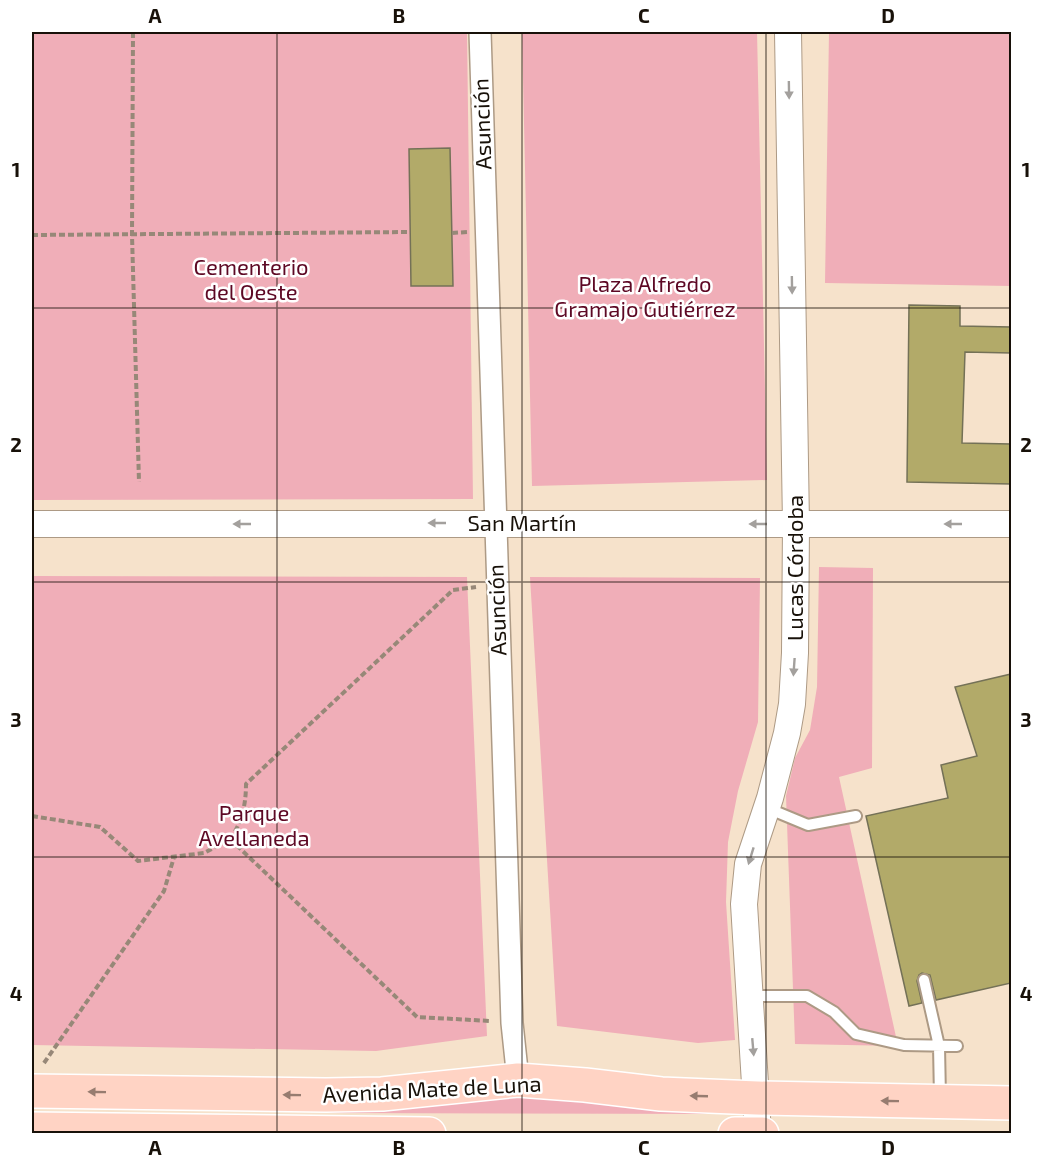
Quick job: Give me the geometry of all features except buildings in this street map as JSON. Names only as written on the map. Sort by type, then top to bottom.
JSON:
[{"type":"main road","name":"Avenida Mate de Luna","points":[[35,1081],[326,1095],[382,1094],[518,1080],[661,1094],[1011,1103]]},
{"type":"main road","name":"Avenida Mate de Luna","points":[[32,1129],[429,1134]]},
{"type":"main road","points":[[735,1134],[760,1134]]},
{"type":"street","name":"Asunción","points":[[480,32],[496,584],[512,1023],[518,1080]]},
{"type":"street","name":"Lucas Córdoba","points":[[760,1134],[748,996],[744,904],[748,864],[787,733],[792,704],[795,653],[796,525],[788,32]]},
{"type":"street","name":"San Martín","points":[[32,524],[1011,524]]},
{"type":"lane","points":[[766,807],[808,825],[856,816]]},
{"type":"lane","points":[[924,980],[939,1046],[940,1102]]},
{"type":"lane","points":[[748,996],[807,996],[834,1011],[856,1034],[904,1045],[957,1046]]},
{"type":"path","points":[[133,32],[132,235],[139,482]]},
{"type":"path","points":[[32,235],[410,232]]},
{"type":"path","points":[[32,816],[100,827],[138,861],[204,854],[230,839],[239,827],[246,796],[246,784],[453,590],[496,584]]},
{"type":"path","points":[[230,839],[417,1017],[512,1023]]},
{"type":"path","points":[[35,1081],[164,891],[174,857]]},
{"type":"green space","name":"Cementerio del Oeste","points":[[32,32],[467,32],[473,499],[32,500]]},
{"type":"green space","name":"Plaza Alfredo Gramajo Gutiérrez","points":[[522,32],[757,32],[767,480],[532,486]]},
{"type":"green space","points":[[829,32],[1011,32],[1011,286],[825,283]]},
{"type":"green space","points":[[819,567],[873,568],[872,768],[839,777],[898,1046],[795,1044],[786,796],[795,758],[810,730],[817,687]]},
{"type":"green space","name":"Parque Avellaneda","points":[[32,576],[467,577],[487,1036],[376,1051],[32,1045]]},
{"type":"green space","points":[[530,577],[760,578],[758,722],[738,791],[728,842],[726,902],[735,1040],[698,1043],[557,1026]]},
{"type":"green space","points":[[527,1095],[729,1110],[729,1114],[327,1113],[326,1109]]}]
